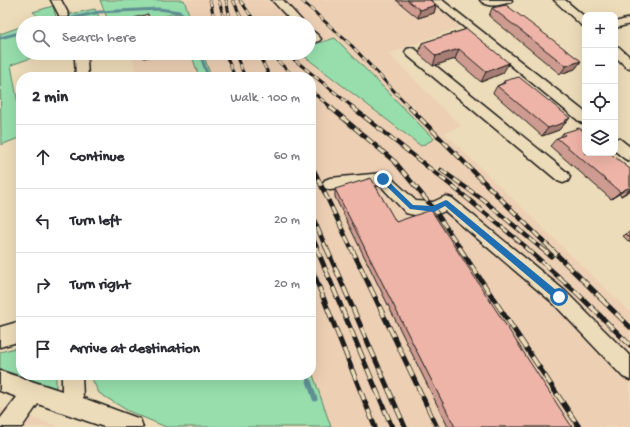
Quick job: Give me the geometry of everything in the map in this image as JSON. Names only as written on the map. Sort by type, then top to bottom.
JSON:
[{"type":"street","points":[[56,0],[64,16]]},
{"type":"street","points":[[277,0],[292,16]]},
{"type":"street","points":[[436,0],[582,117]]},
{"type":"street","points":[[485,0],[493,3],[507,0]]},
{"type":"street","points":[[559,0],[582,20]]},
{"type":"street","points":[[618,24],[630,21]]},
{"type":"street","points":[[455,34],[470,27]]},
{"type":"street","points":[[426,46],[406,53],[563,177]]},
{"type":"street","points":[[618,53],[630,64]]},
{"type":"street","points":[[81,60],[82,72]]},
{"type":"street","points":[[618,145],[630,155]]},
{"type":"street","points":[[330,184],[383,179],[412,208],[434,209],[446,203],[559,297],[630,370]]},
{"type":"street","points":[[0,337],[16,332]]},
{"type":"street","points":[[72,380],[73,406]]},
{"type":"street","points":[[0,381],[132,427]]},
{"type":"street","points":[[8,427],[34,393]]},
{"type":"shaded area","points":[[184,0],[432,0],[462,26],[389,54],[461,126],[445,133],[630,312],[630,427],[331,427],[315,380],[316,380],[316,72],[209,72],[205,60],[309,60],[421,146],[335,38],[316,44],[316,16],[190,16]]},
{"type":"shaded area","points":[[179,13],[180,16],[164,16]]},
{"type":"shaded area","points":[[133,60],[193,60],[197,72],[135,72]]},
{"type":"shaded area","points":[[0,407],[60,427],[0,427]]},
{"type":"green space","points":[[100,0],[184,0],[190,16],[180,16],[179,13],[164,16],[106,16]]},
{"type":"green space","points":[[53,6],[56,16],[38,16],[33,12]]},
{"type":"green space","points":[[95,9],[98,16],[61,16]]},
{"type":"green space","points":[[16,28],[16,60],[25,60],[11,65],[16,93],[16,139],[1,145],[0,34]]},
{"type":"green space","points":[[335,38],[434,139],[421,146],[309,60],[316,60],[316,44]]},
{"type":"green space","points":[[193,60],[205,60],[209,72],[197,72]]},
{"type":"green space","points":[[16,348],[16,374],[0,369],[0,352]]},
{"type":"green space","points":[[32,380],[56,380],[56,388]]},
{"type":"green space","points":[[92,380],[315,380],[331,427],[166,427],[128,411],[99,393]]},
{"type":"building","points":[[407,0],[430,0],[436,5],[420,10]]},
{"type":"building","points":[[506,5],[581,61],[566,66],[492,8]]},
{"type":"building","points":[[467,29],[509,63],[486,72],[459,49],[436,56],[422,43]]},
{"type":"building","points":[[519,77],[570,118],[564,121],[566,122],[548,128],[497,86],[505,83],[504,81]]},
{"type":"building","points":[[579,128],[582,130],[582,156],[614,156],[630,169],[630,189],[628,188],[620,192],[557,138],[565,135],[563,133]]},
{"type":"building","points":[[371,178],[396,222],[431,210],[572,427],[455,427],[335,189]]},
{"type":"building","points":[[630,232],[630,238],[626,234]]},
{"type":"waterway","points":[[82,16],[99,12],[159,9],[179,12],[185,16]]},
{"type":"waterway","points":[[0,38],[16,34]]},
{"type":"waterway","points":[[202,60],[206,72]]},
{"type":"waterway","points":[[309,380],[315,399]]},
{"type":"railway","points":[[210,0],[213,16]]},
{"type":"railway","points":[[219,0],[223,16]]},
{"type":"railway","points":[[226,0],[229,16]]},
{"type":"railway","points":[[233,0],[241,16]]},
{"type":"railway","points":[[240,0],[251,16]]},
{"type":"railway","points":[[301,0],[352,46],[410,108]]},
{"type":"railway","points":[[228,60],[233,72]]},
{"type":"railway","points":[[238,60],[243,72]]},
{"type":"railway","points":[[262,60],[268,72]]},
{"type":"railway","points":[[277,60],[290,72]]},
{"type":"railway","points":[[295,60],[309,72]]},
{"type":"railway","points":[[316,77],[354,108]]},
{"type":"railway","points":[[316,95],[332,108]]},
{"type":"railway","points":[[330,107],[395,162],[434,209],[460,248]]},
{"type":"railway","points":[[352,107],[462,194],[527,248]]},
{"type":"railway","points":[[410,108],[549,247]]},
{"type":"railway","points":[[441,170],[482,199],[541,248]]},
{"type":"railway","points":[[316,174],[351,248]]},
{"type":"railway","points":[[316,225],[326,248]]},
{"type":"railway","points":[[316,247],[392,427]]},
{"type":"railway","points":[[326,247],[405,427]]},
{"type":"railway","points":[[351,247],[437,427]]},
{"type":"railway","points":[[459,247],[579,427]]},
{"type":"railway","points":[[525,247],[578,294],[630,345]]},
{"type":"railway","points":[[540,247],[551,256]]},
{"type":"railway","points":[[549,247],[604,301]]},
{"type":"railway","points":[[316,280],[375,427]]},
{"type":"railway","points":[[600,298],[630,327]]},
{"type":"route","points":[[383,179],[412,208],[434,209],[446,203],[559,297]]}]
